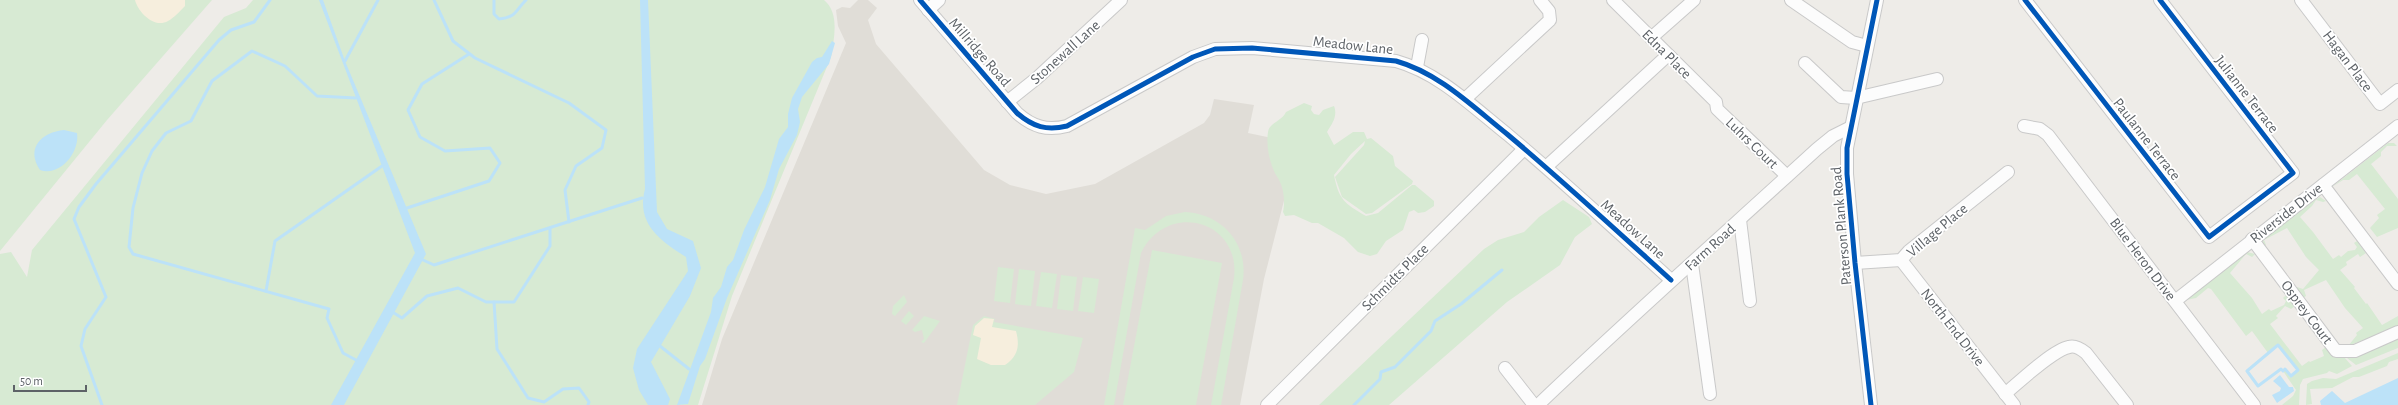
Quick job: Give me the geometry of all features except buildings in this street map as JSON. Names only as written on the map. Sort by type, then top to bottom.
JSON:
[{"type":"street","name":"Millridge Road","points":[[920,0],[1007,102]]},
{"type":"street","points":[[928,10],[939,0]]},
{"type":"street","name":"Stonewall Lane","points":[[1007,102],[1037,78],[1121,0]]},
{"type":"street","points":[[1465,99],[1550,20],[1549,11],[1540,0]]},
{"type":"street","name":"Edna Place","points":[[1613,0],[1716,102],[1717,109]]},
{"type":"street","points":[[1651,38],[1694,0]]},
{"type":"street","points":[[1791,0],[1852,42],[1867,46]]},
{"type":"street","name":"Paterson Plank Road","points":[[1871,405],[1855,263],[1847,174],[1847,148],[1877,0]]},
{"type":"street","name":"Paulanne Terrace","points":[[2025,0],[2209,237],[2264,195]]},
{"type":"street","name":"Julianne Terrace","points":[[2160,0],[2293,173],[2264,195]]},
{"type":"street","name":"Hagan Place","points":[[2301,0],[2380,104],[2398,90]]},
{"type":"street","points":[[1417,67],[1422,40]]},
{"type":"street","name":"Meadow Lane","points":[[1007,102],[1023,118],[1038,127],[1053,129],[1067,126],[1193,57],[1215,49],[1252,48],[1396,61],[1417,67],[1465,99],[1546,167],[1671,280]]},
{"type":"street","points":[[1546,167],[1668,55]]},
{"type":"street","points":[[1805,63],[1841,97],[1856,98],[1937,79]]},
{"type":"street","name":"Luhrs Court","points":[[1717,109],[1787,176]]},
{"type":"street","name":"Blue Heron Drive","points":[[2024,126],[2040,128],[2048,135],[2254,405]]},
{"type":"street","name":"Farm Road","points":[[1538,405],[1671,280],[1692,264],[1787,176],[1833,136],[1851,127]]},
{"type":"street","name":"Riverside Drive","points":[[2175,301],[2322,185],[2396,132]]},
{"type":"street","name":"Schmidts Place","points":[[1267,405],[1524,149]]},
{"type":"street","name":"Village Place","points":[[1855,263],[1901,260],[1909,251],[2008,172]]},
{"type":"street","points":[[2322,185],[2398,284]]},
{"type":"street","points":[[1740,220],[1750,301]]},
{"type":"street","name":"Osprey Court","points":[[2252,240],[2336,351],[2354,351],[2398,332]]},
{"type":"street","name":"North End Drive","points":[[1901,260],[2014,405]]},
{"type":"street","points":[[1692,264],[1710,394]]},
{"type":"street","points":[[2005,394],[2057,353],[2070,346],[2078,347],[2086,352],[2127,405]]},
{"type":"street","points":[[1505,368],[1534,405]]},
{"type":"shaded area","points":[[858,0],[868,0],[877,8],[868,20],[876,44],[984,170],[1010,185],[1046,194],[1095,184],[1204,123],[1210,115],[1214,99],[1254,105],[1248,133],[1277,139],[1288,185],[1264,279],[1240,405],[702,405],[722,339],[846,43],[838,26],[836,10],[842,7],[850,8]]},
{"type":"green space","points":[[0,0],[212,0],[107,120],[0,251]]},
{"type":"green space","points":[[253,0],[824,0],[829,5],[832,12],[835,27],[831,57],[732,296],[698,405],[0,405],[0,254],[11,252],[27,277],[32,250],[224,17],[246,8]]},
{"type":"green space","points":[[1304,103],[1312,106],[1311,110],[1314,114],[1319,115],[1323,110],[1334,106],[1335,117],[1327,132],[1334,145],[1353,132],[1364,132],[1367,139],[1371,138],[1393,156],[1395,166],[1413,181],[1412,184],[1372,213],[1366,214],[1342,197],[1335,177],[1364,145],[1365,141],[1351,154],[1334,175],[1341,196],[1352,208],[1366,216],[1378,213],[1412,185],[1415,185],[1434,201],[1434,206],[1425,212],[1418,213],[1414,210],[1409,212],[1403,230],[1386,241],[1377,254],[1370,256],[1358,252],[1344,238],[1318,223],[1312,223],[1294,215],[1285,216],[1283,212],[1284,205],[1281,185],[1269,157],[1267,142],[1268,132],[1271,126],[1282,118],[1286,112]]},
{"type":"green space","points":[[2388,143],[2394,143],[2397,146],[2387,146],[2381,152],[2381,156],[2371,164],[2398,199],[2398,228],[2377,237],[2370,228],[2379,218],[2377,215],[2385,209],[2357,174],[2349,180],[2343,180],[2332,187]]},
{"type":"green space","points":[[2320,197],[2326,201],[2323,202],[2316,200],[2300,217],[2333,259],[2339,255],[2341,257],[2348,251],[2355,250],[2357,247],[2354,243],[2357,241],[2366,253],[2360,257],[2358,254],[2346,262],[2347,265],[2340,270],[2355,287],[2354,288],[2366,304],[2367,303],[2382,325],[2398,316],[2398,326],[2348,346],[2357,335],[2356,333],[2363,328],[2345,308],[2326,280],[2304,290],[2306,296],[2302,299],[2294,288],[2297,287],[2303,289],[2319,270],[2306,257],[2287,228],[2264,240],[2266,245],[2263,248],[2261,244],[2265,238]]},
{"type":"green space","points":[[1563,200],[1589,217],[1592,224],[1575,237],[1560,265],[1507,302],[1389,405],[1319,405],[1484,249],[1498,240],[1524,232],[1539,217]]},
{"type":"green space","points":[[1185,212],[1210,218],[1221,225],[1230,233],[1237,243],[1241,254],[1243,280],[1221,405],[1211,405],[1234,278],[1233,258],[1226,242],[1215,231],[1200,224],[1184,222],[1167,226],[1153,236],[1141,253],[1114,405],[1104,405],[1135,228],[1145,230],[1166,216]]},
{"type":"green space","points":[[1152,250],[1222,263],[1196,405],[1123,405]]},
{"type":"green space","points":[[2247,252],[2255,254],[2252,257],[2246,254],[2230,273],[2252,298],[2262,314],[2269,309],[2271,311],[2284,305],[2286,301],[2283,298],[2286,295],[2295,306],[2291,309],[2285,306],[2276,316],[2278,318],[2270,324],[2302,366],[2309,361],[2310,362],[2324,356],[2322,350],[2326,347],[2336,356],[2344,357],[2352,366],[2337,374],[2329,371],[2327,373],[2303,379],[2300,385],[2299,405],[2282,405],[2293,396],[2296,390],[2283,371],[2285,369],[2291,376],[2298,370],[2279,345],[2268,353],[2252,331],[2246,336],[2211,289],[2208,288],[2196,298],[2186,300]]},
{"type":"green space","points":[[998,267],[1014,269],[1010,303],[994,301]]},
{"type":"green space","points":[[1019,269],[1035,271],[1031,306],[1015,304]]},
{"type":"green space","points":[[1041,272],[1057,274],[1052,308],[1036,306]]},
{"type":"green space","points":[[1061,275],[1077,277],[1073,311],[1057,309]]},
{"type":"green space","points":[[1083,277],[1099,279],[1094,313],[1078,311]]},
{"type":"green space","points":[[904,295],[907,302],[895,316],[892,314],[893,306]]},
{"type":"green space","points":[[909,311],[914,316],[906,325],[901,321]]},
{"type":"green space","points":[[924,316],[940,321],[924,343],[921,342],[924,339],[922,330],[915,332],[912,330]]},
{"type":"green space","points":[[984,316],[995,319],[994,322],[1083,338],[1074,372],[1035,405],[957,405],[973,325]]},
{"type":"green space","points":[[2398,337],[2398,348],[2356,365],[2347,358]]},
{"type":"green space","points":[[2398,353],[2398,359],[2389,362],[2387,366],[2359,377],[2353,377],[2332,388],[2310,389],[2312,404],[2306,405],[2307,384],[2312,381],[2323,378],[2336,379]]},
{"type":"sand","points":[[135,0],[185,0],[185,6],[170,20],[163,23],[157,23],[147,18],[143,14]]},
{"type":"sand","points":[[984,318],[994,319],[992,327],[1016,331],[1018,341],[1017,350],[1013,358],[1005,365],[991,365],[977,359],[981,338],[973,335],[975,326]]},
{"type":"water","points":[[319,0],[323,0],[345,61],[426,254],[344,405],[331,405],[415,253]]},
{"type":"water","points":[[640,0],[648,0],[657,212],[667,229],[693,241],[701,268],[690,296],[651,362],[670,399],[668,405],[648,405],[639,390],[633,368],[637,349],[688,271],[686,257],[659,237],[647,221],[644,212],[643,201],[645,189]]},
{"type":"water","points":[[832,41],[835,43],[829,64],[802,97],[798,109],[800,122],[797,135],[779,169],[770,200],[727,298],[705,359],[700,366],[688,404],[677,405],[711,312],[713,298],[721,287],[727,267],[733,260],[744,230],[765,187],[779,139],[788,127],[788,114],[792,98],[812,62],[817,58],[822,57]]},
{"type":"water","points":[[64,130],[77,133],[77,140],[72,155],[55,170],[40,170],[34,155],[38,142],[49,134]]},
{"type":"water","points":[[2280,375],[2289,387],[2293,387],[2294,391],[2277,403],[2272,395],[2280,391],[2281,388],[2273,381]]},
{"type":"water","points":[[2398,378],[2398,405],[2321,405],[2320,401],[2332,391],[2345,403]]},
{"type":"waterway","points":[[102,405],[81,346],[85,329],[106,297],[74,219],[79,207],[96,184],[219,40],[231,30],[254,22],[270,0]]},
{"type":"waterway","points":[[345,61],[378,0]]},
{"type":"waterway","points":[[434,0],[453,41],[475,58],[569,103],[606,130],[602,148],[576,166],[565,190],[569,222]]},
{"type":"waterway","points":[[494,0],[494,14],[499,19],[513,15],[526,0]]},
{"type":"waterway","points":[[356,98],[317,96],[285,66],[252,51],[212,81],[191,121],[166,133],[152,151],[142,173],[133,208],[129,247],[133,254],[329,309],[327,318],[343,353],[356,360]]},
{"type":"waterway","points":[[407,208],[489,181],[500,163],[490,148],[445,151],[420,137],[408,110],[422,84],[469,54]]},
{"type":"waterway","points":[[266,291],[275,241],[382,166]]},
{"type":"waterway","points":[[423,260],[434,265],[642,198]]},
{"type":"waterway","points":[[394,313],[402,318],[427,296],[458,288],[486,302],[514,302],[550,246],[550,228]]},
{"type":"waterway","points":[[1354,405],[1380,379],[1381,372],[1395,367],[1431,331],[1435,321],[1461,304],[1502,270]]},
{"type":"waterway","points":[[494,302],[497,349],[528,398],[544,402],[563,389],[579,388],[589,402],[588,405]]},
{"type":"waterway","points":[[2278,345],[2298,370],[2291,376],[2285,369],[2283,371],[2281,369],[2258,386],[2247,371],[2278,345]]},
{"type":"waterway","points":[[660,346],[689,369]]},
{"type":"cycle path","points":[[920,0],[1017,113],[1029,122],[1040,127],[1047,128],[1067,126],[1193,57],[1215,49],[1252,48],[1396,61],[1412,66],[1441,82],[1455,92],[1507,134],[1671,280]]},
{"type":"cycle path","points":[[1871,405],[1855,263],[1847,174],[1847,148],[1877,0]]},
{"type":"cycle path","points":[[2025,0],[2209,237],[2293,173],[2160,0]]}]
